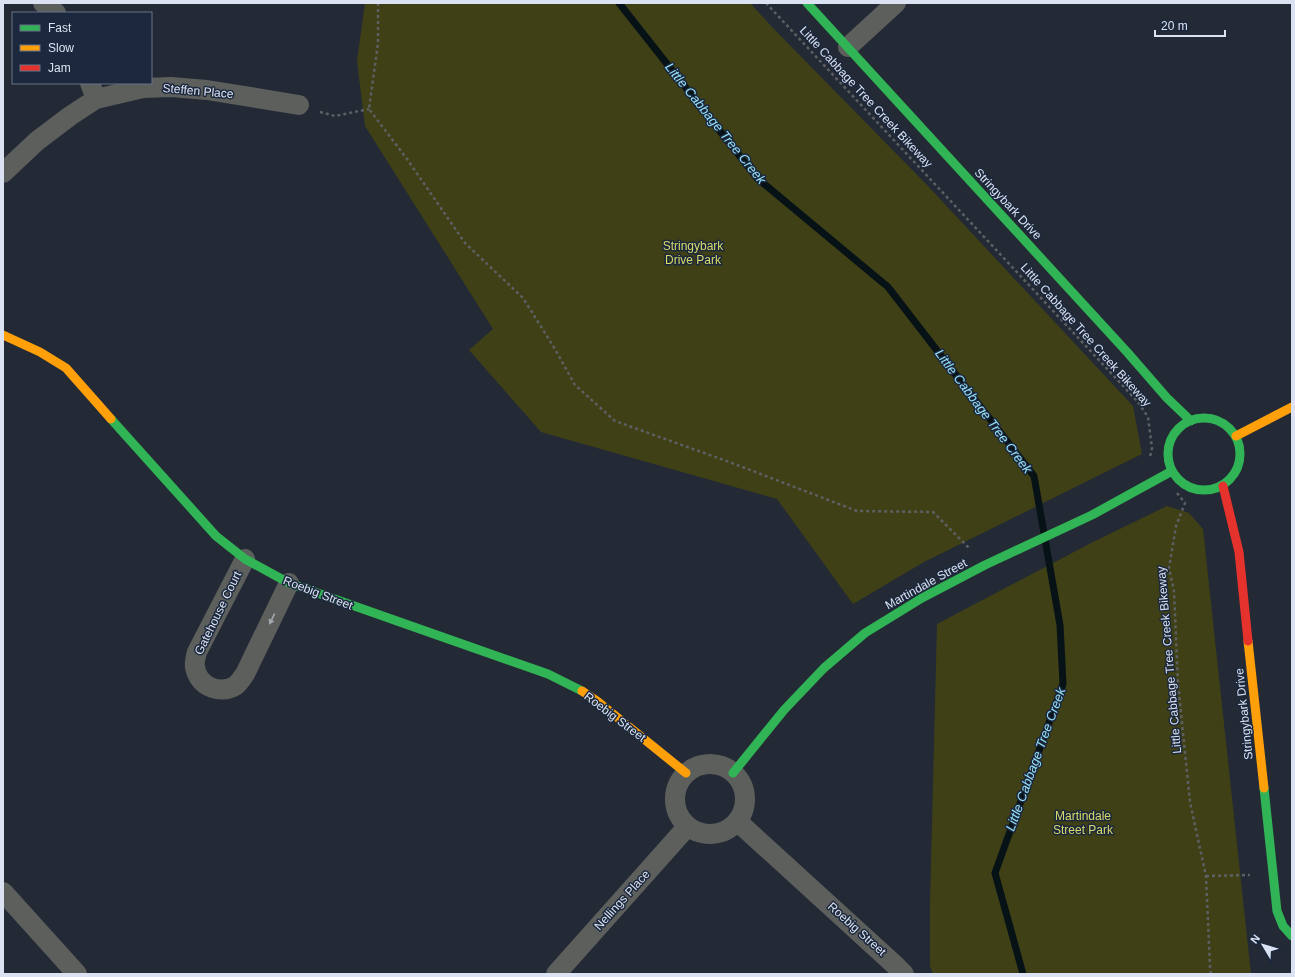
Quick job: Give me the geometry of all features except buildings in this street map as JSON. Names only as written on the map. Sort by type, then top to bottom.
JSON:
[{"type":"street","points":[[43,3],[55,12]]},
{"type":"street","name":"Stringybark Drive","points":[[807,3],[1128,352],[1167,398],[1191,421]]},
{"type":"street","points":[[848,47],[896,3]]},
{"type":"street","name":"Steffen Place","points":[[3,173],[36,141],[70,116],[93,91],[171,87],[207,90],[298,105]]},
{"type":"street","name":"Roebig Street","points":[[3,335],[40,352],[66,368],[216,536],[245,559],[288,584],[548,674],[597,701],[686,773]]},
{"type":"street","points":[[1236,436],[1255,428],[1292,407]]},
{"type":"street","points":[[1206,418],[1221,422],[1230,428],[1236,436],[1240,447],[1238,469],[1232,478],[1223,486],[1212,490],[1200,490],[1189,487],[1179,480],[1172,470],[1168,459],[1169,447],[1173,436],[1181,427],[1191,421],[1206,418]]},
{"type":"street","name":"Martindale Street","points":[[733,773],[784,710],[824,668],[866,633],[922,598],[1011,553],[1092,515],[1172,470]]},
{"type":"street","name":"Stringybark Drive","points":[[1223,486],[1239,552],[1276,911],[1283,926],[1292,936]]},
{"type":"street","name":"Gatehouse Court","points":[[245,559],[197,652],[195,666],[199,679],[211,688],[226,690],[237,685],[245,674],[288,584]]},
{"type":"street","points":[[715,764],[724,767],[733,773],[740,781],[744,791],[745,801],[742,812],[737,821],[730,828],[722,832],[704,834],[695,832],[679,817],[675,806],[675,794],[679,782],[686,773],[695,767],[715,764]]},
{"type":"street","name":"Roebig Street","points":[[737,821],[904,974]]},
{"type":"street","name":"Nellings Place","points":[[556,974],[687,826]]},
{"type":"street","points":[[3,892],[77,974]]},
{"type":"path","points":[[378,3],[378,43],[369,109],[407,159],[465,242],[523,298],[555,349],[575,385],[615,421],[732,463],[857,511],[933,512],[972,551]]},
{"type":"path","name":"Little Cabbage Tree Creek Bikeway","points":[[766,3],[1138,402],[1148,417],[1152,448],[1150,457],[1162,476],[1185,503],[1176,526],[1169,568],[1174,592],[1178,682],[1190,802],[1206,876],[1211,974]]},
{"type":"path","points":[[298,105],[334,116],[369,109]]},
{"type":"path","points":[[1206,876],[1273,874]]},
{"type":"green space","name":"Stringybark Drive Park","points":[[365,3],[750,3],[927,185],[1133,406],[1142,454],[924,562],[853,604],[777,499],[541,432],[469,350],[493,329],[365,126],[357,61]]},
{"type":"green space","name":"Martindale Street Park","points":[[1167,506],[1189,513],[1203,529],[1251,974],[933,974],[930,966],[930,903],[937,624],[1089,544]]},
{"type":"waterway","name":"Little Cabbage Tree Creek","points":[[619,3],[757,178],[888,287],[1034,476],[1060,625],[1063,684],[995,873],[1023,974]]},
{"type":"traffic: fast","points":[[807,3],[1127,352],[1167,398],[1191,421]]},
{"type":"traffic: fast","points":[[1204,418],[1224,424],[1234,434],[1240,454],[1234,474],[1224,484],[1204,490],[1184,484],[1174,474],[1168,454],[1174,434],[1184,424],[1204,418]]},
{"type":"traffic: fast","points":[[111,419],[216,536],[245,559],[289,583],[548,674],[582,691]]},
{"type":"traffic: fast","points":[[733,773],[784,710],[824,668],[865,633],[922,598],[985,565],[1092,515],[1172,471]]},
{"type":"traffic: fast","points":[[1264,788],[1277,911],[1283,926],[1292,936]]},
{"type":"traffic: slow","points":[[3,335],[40,352],[66,368],[111,419]]},
{"type":"traffic: slow","points":[[1236,436],[1292,407]]},
{"type":"traffic: slow","points":[[1248,641],[1264,788]]},
{"type":"traffic: slow","points":[[582,691],[597,701],[686,773]]},
{"type":"traffic: jam","points":[[1223,486],[1239,552],[1248,641]]}]
